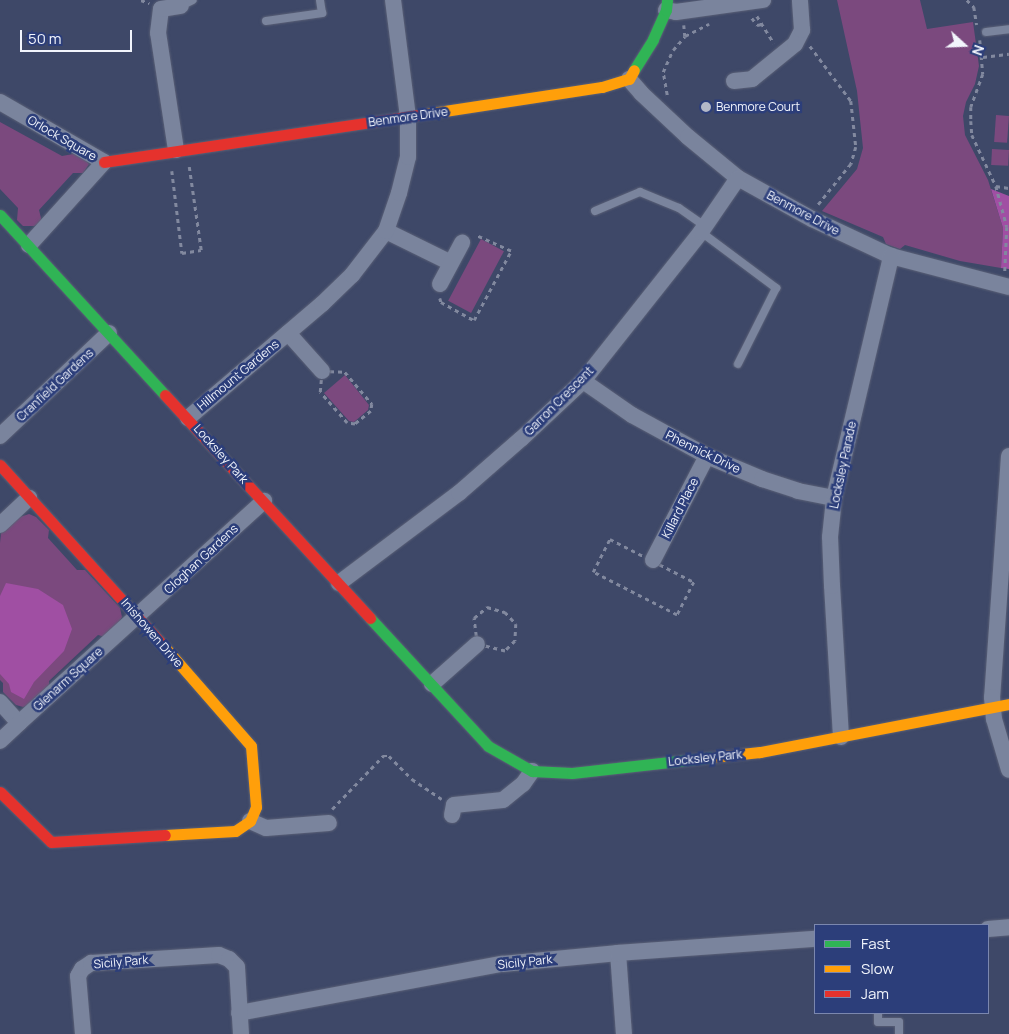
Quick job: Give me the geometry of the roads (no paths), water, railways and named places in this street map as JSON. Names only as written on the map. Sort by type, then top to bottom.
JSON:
[{"type":"street","name":"Hillmount Gardens","points":[[188,418],[288,333],[352,275],[386,231],[400,193],[408,157],[408,117],[393,0]]},
{"type":"street","points":[[734,81],[752,79],[782,55],[799,38],[802,16],[800,0]]},
{"type":"street","points":[[177,150],[158,33],[161,9],[187,3]]},
{"type":"street","points":[[629,79],[654,39],[666,5],[676,12],[753,6]]},
{"type":"street","name":"Benmore Drive","points":[[104,162],[602,87],[629,79],[668,118],[738,178],[812,219],[891,256],[1007,286]]},
{"type":"street","name":"Orlock Square","points":[[0,102],[104,162],[29,245]]},
{"type":"street","name":"Garron Crescent","points":[[339,583],[459,493],[583,381],[703,229],[738,178]]},
{"type":"street","name":"Locksley Park","points":[[0,215],[488,746],[506,758],[532,771],[572,773],[760,752],[1009,704]]},
{"type":"street","points":[[386,231],[451,263]]},
{"type":"street","points":[[440,284],[462,243]]},
{"type":"street","name":"Locksley Parade","points":[[841,737],[830,537],[834,498],[891,256]]},
{"type":"street","name":"Cranfield Gardens","points":[[0,436],[110,333]]},
{"type":"street","name":"Hillmount Gardens","points":[[288,333],[322,370]]},
{"type":"street","name":"Phennick Drive","points":[[583,381],[632,415],[707,456],[798,491],[834,498]]},
{"type":"street","name":"Killard Place","points":[[653,560],[707,456]]},
{"type":"street","points":[[1009,456],[992,707],[1009,770]]},
{"type":"street","name":"Inishowen Drive","points":[[0,465],[138,617],[251,746],[256,807],[250,821]]},
{"type":"street","points":[[0,524],[29,498]]},
{"type":"street","name":"Cloghan Gardens","points":[[138,617],[264,501]]},
{"type":"street","name":"Glenarm Square","points":[[19,723],[138,617]]},
{"type":"street","points":[[432,684],[477,644]]},
{"type":"street","points":[[0,702],[19,723],[0,741]]},
{"type":"street","points":[[453,810],[503,800],[523,784],[532,771]]},
{"type":"street","points":[[4,803],[50,842],[235,831],[250,821],[266,828],[329,823]]},
{"type":"street","points":[[989,928],[1009,928]]},
{"type":"street","name":"Sicily Park","points":[[239,1013],[502,964],[618,952],[814,939]]},
{"type":"street","points":[[618,952],[624,1034]]},
{"type":"street","name":"Sicily Park","points":[[83,1034],[78,976],[82,969],[91,963],[219,955],[229,959],[237,967],[241,1034]]},
{"type":"lane","points":[[266,21],[322,13],[320,0]]},
{"type":"lane","points":[[986,32],[1009,29]]},
{"type":"lane","points":[[595,211],[640,192],[679,208],[776,288],[738,364]]},
{"type":"lane","points":[[878,1014],[878,1022],[899,1022],[899,1034]]},
{"type":"place","name":"Benmore Court","points":[[706,107]]}]
